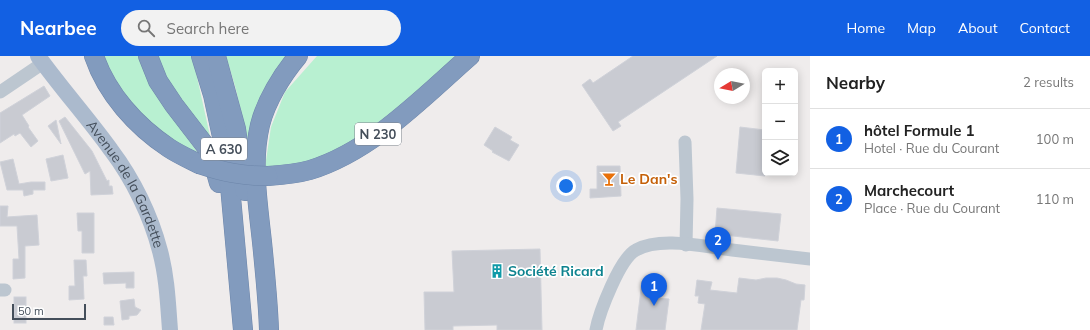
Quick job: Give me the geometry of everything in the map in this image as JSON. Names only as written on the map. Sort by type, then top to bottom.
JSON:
[{"type":"highway","name":"N 230","points":[[94,56],[96,63],[125,110],[148,133],[170,149],[199,164],[223,172],[268,176],[309,170],[328,164],[352,152],[374,138],[470,56]]},
{"type":"highway","points":[[148,56],[158,81],[210,153],[235,244]]},
{"type":"highway","name":"A 630","points":[[201,56],[213,95],[227,160],[242,330]]},
{"type":"highway","name":"A 630","points":[[216,56],[236,129],[242,163],[252,243],[256,295],[262,330]]},
{"type":"highway","points":[[269,330],[258,204],[256,162],[260,124],[272,94],[289,66],[298,56]]},
{"type":"main road","name":"Avenue de la Gardette","points":[[40,60],[112,150],[132,183],[146,212],[160,251],[168,294],[170,330]]},
{"type":"street","points":[[0,92],[40,60]]},
{"type":"street","points":[[685,142],[687,199],[686,245]]},
{"type":"street","points":[[596,330],[602,308],[626,258],[634,250],[645,246],[660,243],[686,245],[810,259]]},
{"type":"green space","points":[[102,56],[140,56],[155,93],[198,153],[164,136],[145,120],[129,100]]},
{"type":"green space","points":[[158,56],[191,56],[212,145],[166,78]]},
{"type":"green space","points":[[226,56],[288,56],[262,93],[248,140],[235,86]]},
{"type":"green space","points":[[317,56],[460,56],[359,139],[326,157],[295,164],[265,167],[271,127],[285,92]]},
{"type":"building","points":[[633,56],[717,56],[618,122],[621,126],[613,131],[582,85],[590,79],[593,83]]},
{"type":"building","points":[[44,86],[50,96],[22,115],[38,141],[31,147],[20,133],[15,136],[14,134],[0,143],[0,113]]},
{"type":"building","points":[[65,117],[92,151],[107,181],[109,180],[109,186],[112,186],[113,194],[91,195],[90,171],[85,174],[59,121]]},
{"type":"building","points":[[56,120],[61,144],[48,126]]},
{"type":"building","points":[[495,127],[512,137],[510,140],[519,145],[509,161],[492,152],[493,151],[484,145]]},
{"type":"building","points":[[740,127],[762,130],[762,176],[736,173]]},
{"type":"building","points":[[63,155],[68,178],[51,181],[46,159]]},
{"type":"building","points":[[13,159],[19,184],[45,182],[45,190],[33,190],[33,194],[24,196],[23,190],[7,190],[0,162]]},
{"type":"building","name":"Le Dan's","points":[[597,166],[620,166],[621,196],[590,198],[590,189],[597,189]]},
{"type":"building","points":[[0,206],[8,206],[7,217],[37,215],[39,245],[25,246],[25,278],[13,279],[13,259],[19,259],[17,226],[0,226]]},
{"type":"building","points":[[717,208],[781,214],[778,241],[715,234]]},
{"type":"building","points":[[77,213],[94,213],[94,253],[82,253],[82,231],[78,231]]},
{"type":"building","name":"Société Ricard","points":[[540,249],[542,330],[497,330],[497,325],[453,326],[453,330],[425,330],[424,292],[454,292],[452,251]]},
{"type":"building","points":[[74,260],[86,260],[87,276],[83,276],[84,299],[69,300],[69,286],[75,286]]},
{"type":"building","points":[[134,272],[134,288],[126,288],[126,283],[104,284],[103,273]]},
{"type":"building","points":[[739,278],[756,280],[777,278],[796,284],[805,285],[804,300],[801,300],[797,330],[701,330],[705,304],[698,303],[699,296],[695,296],[697,280],[712,282],[710,290],[737,293]]},
{"type":"building","points":[[642,281],[655,283],[654,298],[669,299],[665,330],[636,330]]},
{"type":"building","points":[[14,297],[26,297],[26,323],[14,323]]},
{"type":"building","points":[[134,299],[135,307],[141,310],[137,315],[129,316],[129,319],[122,320],[120,301]]},
{"type":"building","points":[[104,317],[113,317],[114,325],[104,325]]},
{"type":"place","name":"Le Dan's","points":[[609,179]]},
{"type":"place","name":"Marchecourt","points":[[718,260]]},
{"type":"place","name":"Société Ricard","points":[[497,271]]},
{"type":"place","name":"hôtel Formule 1","points":[[654,306]]}]
